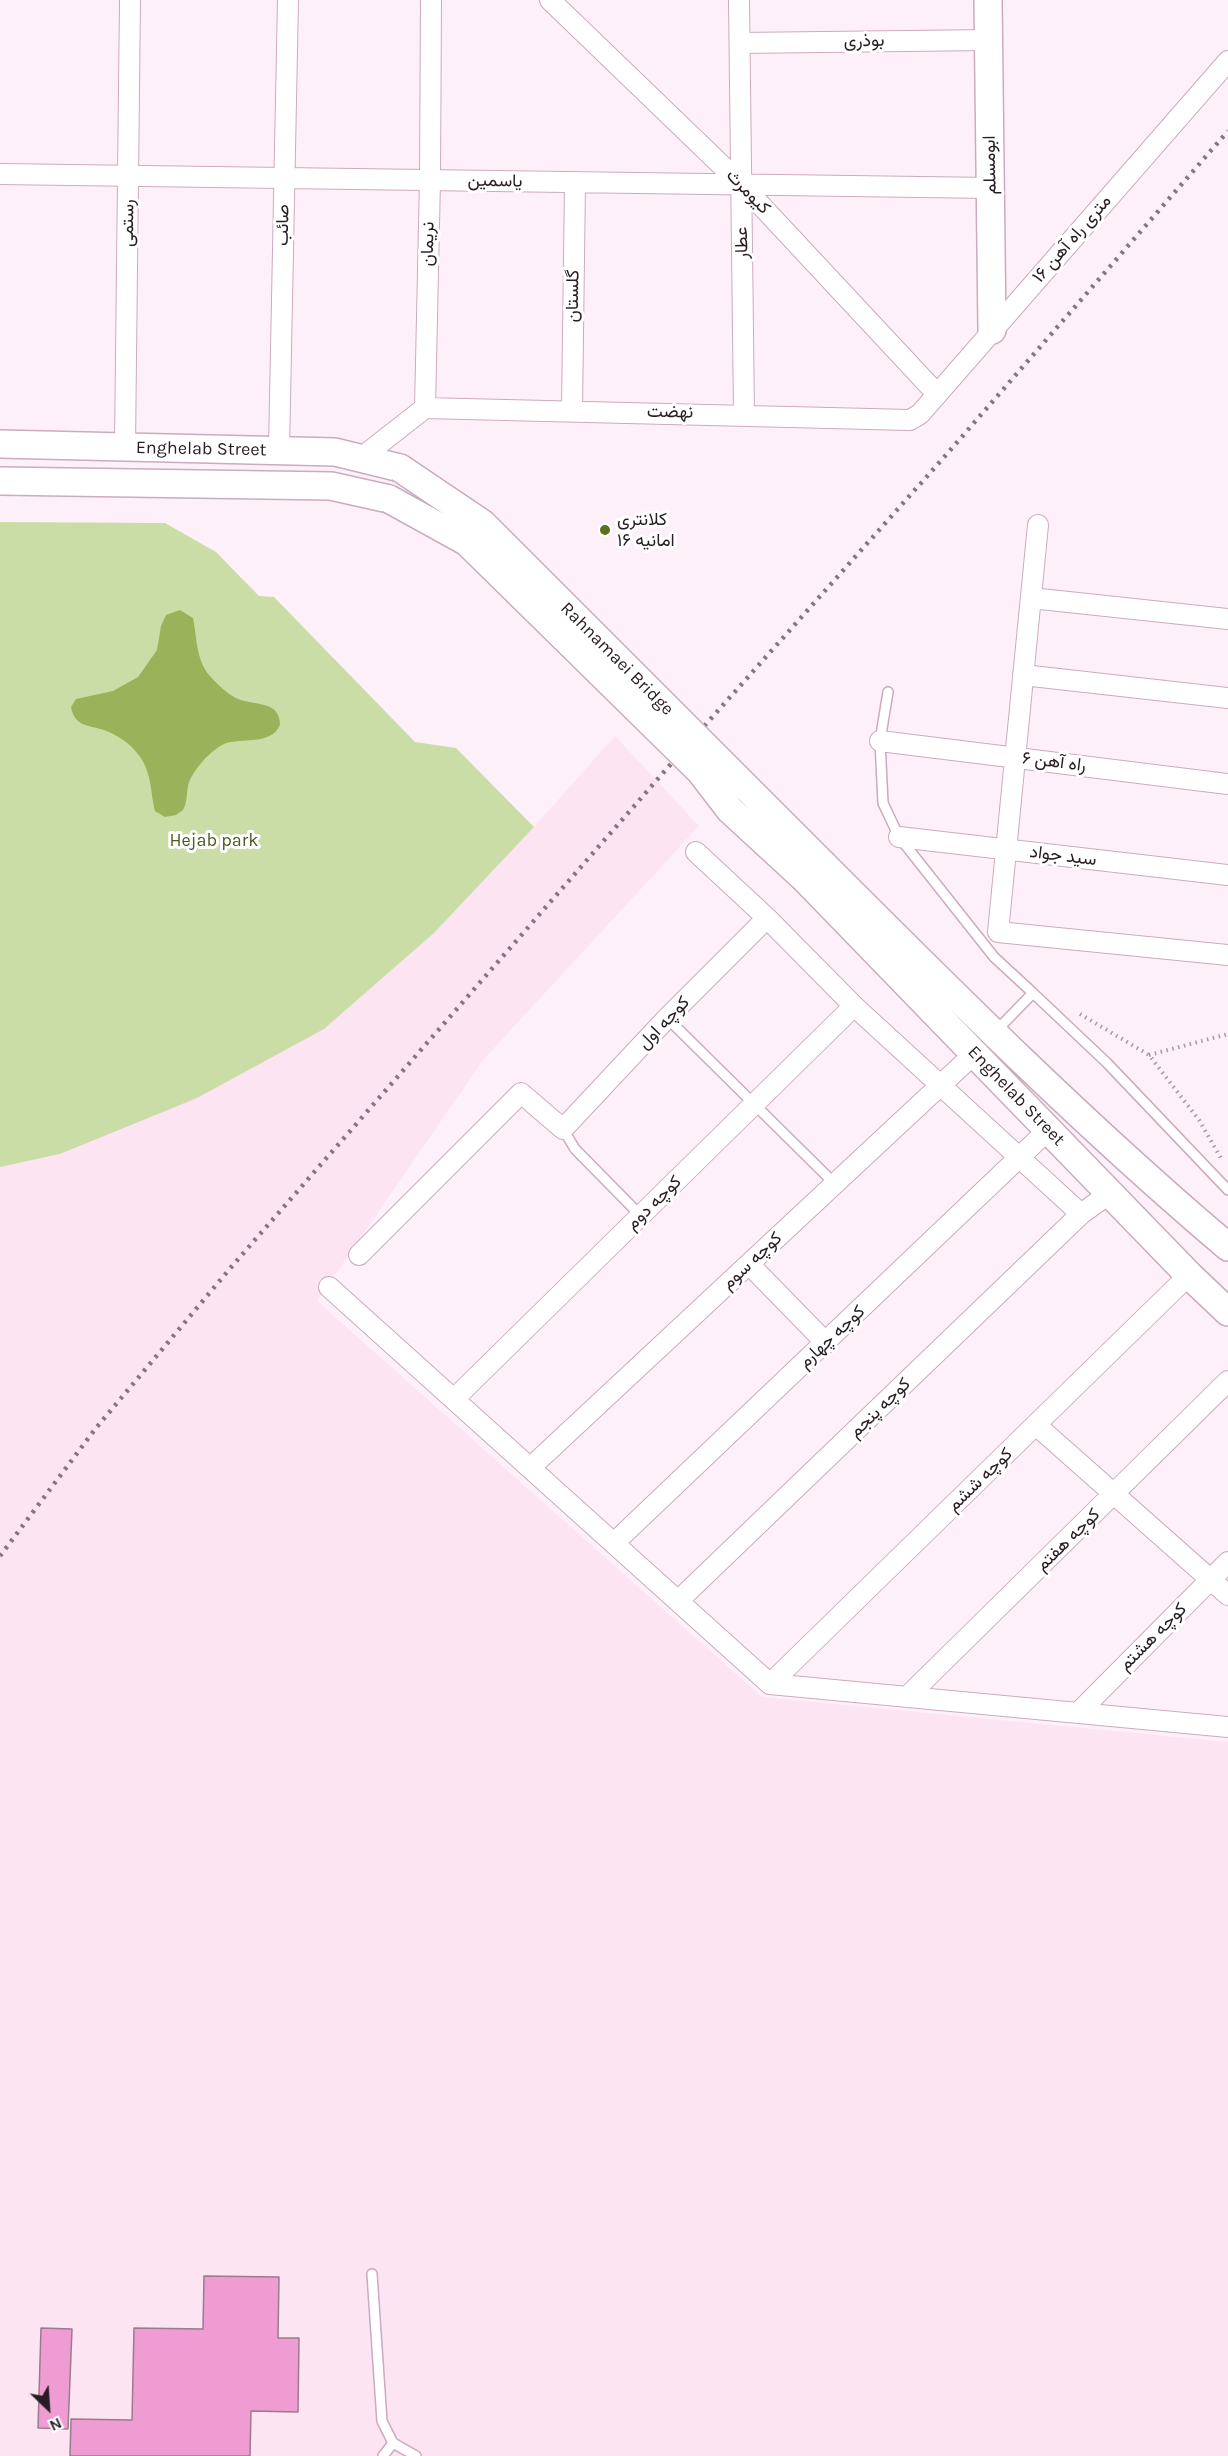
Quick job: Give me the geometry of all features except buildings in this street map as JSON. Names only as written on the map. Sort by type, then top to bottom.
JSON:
[{"type":"main road","name":"ابومسلم","points":[[988,0],[992,330]]},
{"type":"main road","name":"Enghelab Street","points":[[0,444],[335,452],[400,468]]},
{"type":"main road","name":"Rahnamaei Bridge","points":[[400,468],[483,524],[814,872]]},
{"type":"main road","name":"Enghelab Street","points":[[0,481],[331,486],[389,499]]},
{"type":"main road","name":"Rahnamaei Bridge","points":[[389,499],[467,542],[700,771],[730,810],[814,872]]},
{"type":"main road","name":"Enghelab Street","points":[[814,872],[995,1032],[1093,1125],[1228,1247]]},
{"type":"main road","name":"Enghelab Street","points":[[814,872],[975,1054],[1189,1275],[1228,1312]]},
{"type":"street","name":"رستمی","points":[[125,447],[130,0]]},
{"type":"street","name":"صائب","points":[[279,450],[288,0]]},
{"type":"street","name":"نریمان","points":[[424,408],[430,180],[431,0]]},
{"type":"street","name":"کیومرث","points":[[550,0],[741,184],[937,394]]},
{"type":"street","name":"عطار","points":[[739,0],[744,414]]},
{"type":"street","name":"بوذری","points":[[740,43],[989,40]]},
{"type":"street","name":"۱۶ متری راه آهن","points":[[916,417],[1228,61]]},
{"type":"street","name":"یاسمین","points":[[0,174],[991,188]]},
{"type":"street","name":"گلستان","points":[[572,411],[575,182]]},
{"type":"street","name":"نهضت","points":[[424,408],[744,414],[910,420],[916,417]]},
{"type":"street","points":[[361,458],[424,408]]},
{"type":"street","points":[[1038,525],[998,932],[1228,956]]},
{"type":"street","points":[[1031,598],[1228,619]]},
{"type":"street","points":[[1023,675],[1228,698]]},
{"type":"street","name":"راه آهن ۶","points":[[880,741],[1228,784]]},
{"type":"street","name":"سید جواد","points":[[898,837],[1228,875]]},
{"type":"street","points":[[696,852],[767,918],[854,1006],[1081,1214]]},
{"type":"street","name":"کوچه اول","points":[[563,1129],[667,1018],[767,918]]},
{"type":"street","name":"کوچه دوم","points":[[454,1399],[854,1006]]},
{"type":"street","name":"کوچه سوم","points":[[530,1468],[975,1054]]},
{"type":"street","points":[[359,1255],[521,1094],[563,1129]]},
{"type":"street","name":"کوچه چهارم","points":[[614,1543],[1048,1130]]},
{"type":"street","name":"کوچه پنجم","points":[[678,1601],[1081,1214],[1110,1193]]},
{"type":"street","points":[[749,1264],[826,1343]]},
{"type":"street","name":"کوچه ششم","points":[[770,1684],[1189,1275]]},
{"type":"street","points":[[329,1287],[770,1684],[1228,1727]]},
{"type":"street","name":"کوچه هفتم","points":[[907,1697],[1228,1381]]},
{"type":"street","points":[[1036,1425],[1228,1595]]},
{"type":"street","name":"کوچه هشتم","points":[[1078,1713],[1228,1562]]},
{"type":"lane","points":[[888,692],[880,741],[883,803],[898,837],[994,957],[1058,1016],[1228,1190]]},
{"type":"lane","points":[[995,1032],[1033,993]]},
{"type":"lane","points":[[667,1018],[835,1184]]},
{"type":"lane","points":[[563,1129],[575,1149],[641,1216]]},
{"type":"lane","points":[[372,2274],[382,2421],[393,2443],[416,2456]]},
{"type":"lane","points":[[383,2456],[393,2443]]},
{"type":"path","points":[[1058,1016],[1078,1013],[1149,1055],[1199,1120],[1228,1170]]},
{"type":"path","points":[[1149,1055],[1228,1034]]},
{"type":"shaded area","points":[[180,610],[193,618],[199,655],[209,675],[234,697],[265,705],[276,711],[280,725],[270,736],[231,742],[213,751],[195,771],[188,785],[183,810],[176,815],[165,817],[155,811],[148,774],[135,750],[105,730],[81,723],[73,714],[71,707],[76,699],[113,691],[138,677],[157,650],[161,626],[166,615]]},
{"type":"shaded area","points":[[615,736],[699,826],[483,1060],[317,1301],[762,1697],[1228,1742],[1228,2456],[0,2456],[0,1167],[60,1154],[324,1029],[434,933],[534,827]]},
{"type":"green space","name":"Hejab park","points":[[0,522],[165,523],[216,552],[259,596],[274,597],[415,742],[456,748],[534,827],[434,933],[324,1029],[197,1098],[60,1154],[0,1167]]},
{"type":"railway","points":[[0,1556],[96,1428],[233,1265],[1228,131]]},
{"type":"place","name":"کلانتری ۱۶ امانیه","points":[[605,530]]}]
